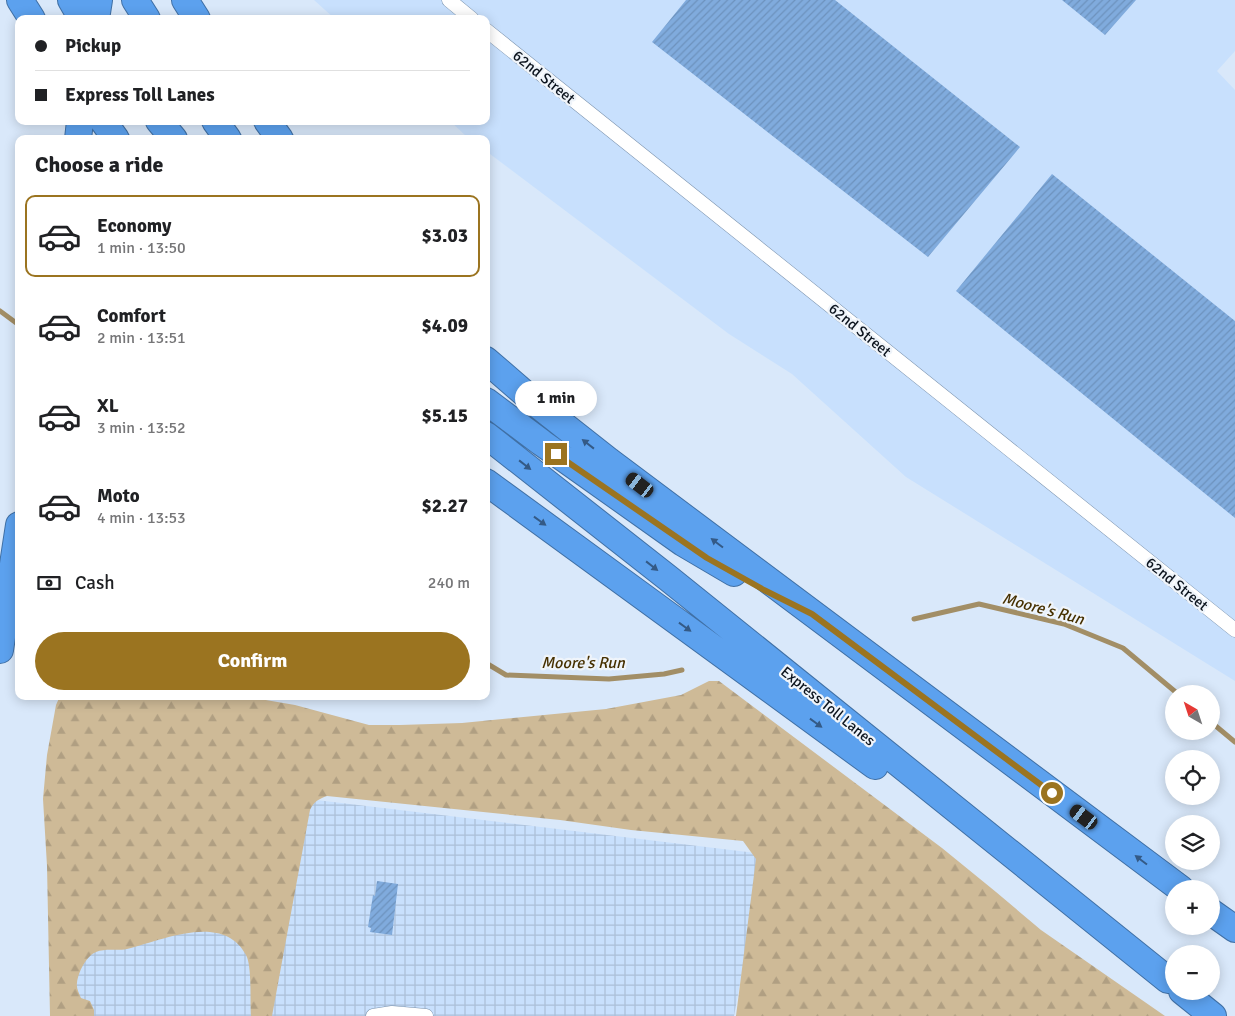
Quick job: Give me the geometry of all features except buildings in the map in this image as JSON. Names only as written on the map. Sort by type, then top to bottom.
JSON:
[{"type":"highway","points":[[20,0],[29,15]]},
{"type":"highway","points":[[71,0],[80,15]]},
{"type":"highway","points":[[97,15],[99,0]]},
{"type":"highway","points":[[135,0],[144,15]]},
{"type":"highway","points":[[185,0],[194,15]]},
{"type":"highway","points":[[163,125],[171,135]]},
{"type":"highway","points":[[490,363],[538,405],[609,461],[1168,880]]},
{"type":"highway","points":[[490,404],[683,543],[719,565],[812,614]]},
{"type":"highway","name":"Express Toll Lanes","points":[[490,438],[676,584],[1165,978]]},
{"type":"highway","points":[[490,485],[1165,978]]},
{"type":"highway","points":[[0,650],[15,551]]},
{"type":"highway","points":[[1220,918],[1235,929]]},
{"type":"highway","points":[[1193,1000],[1213,1016]]},
{"type":"street","points":[[449,0],[467,15]]},
{"type":"street","name":"62nd Street","points":[[490,33],[1235,630]]},
{"type":"street","points":[[373,1016],[392,1013],[426,1016]]},
{"type":"shaded area","points":[[314,0],[1235,0],[1235,51],[1217,71],[1235,90],[1235,681],[906,477],[792,374],[729,334],[490,154],[490,135],[465,135],[454,125],[490,125],[490,15],[331,15]]},
{"type":"shaded area","points":[[52,768],[764,854],[734,1016],[52,1016]]},
{"type":"green space","points":[[709,681],[719,681],[942,848],[1041,930],[1165,1016],[736,1016],[756,859],[743,841],[327,796],[313,804],[310,810],[272,1016],[251,1016],[248,960],[236,942],[223,935],[208,932],[191,932],[127,949],[103,950],[92,954],[83,965],[77,985],[81,998],[90,1001],[94,1010],[94,1016],[50,1016],[47,866],[43,799],[47,755],[58,700],[266,700],[295,705],[369,725],[400,725],[462,723],[606,709],[681,695]]},
{"type":"waterway","name":"Moore's Run","points":[[0,311],[15,322]]},
{"type":"waterway","name":"Moore's Run","points":[[914,619],[979,604],[1064,624],[1123,648],[1167,685]]},
{"type":"waterway","name":"Moore's Run","points":[[490,665],[506,675],[609,679],[664,674],[682,670]]},
{"type":"waterway","name":"Moore's Run","points":[[1220,730],[1235,742]]},
{"type":"route","points":[[556,454],[707,558],[812,614],[1052,793]]}]
